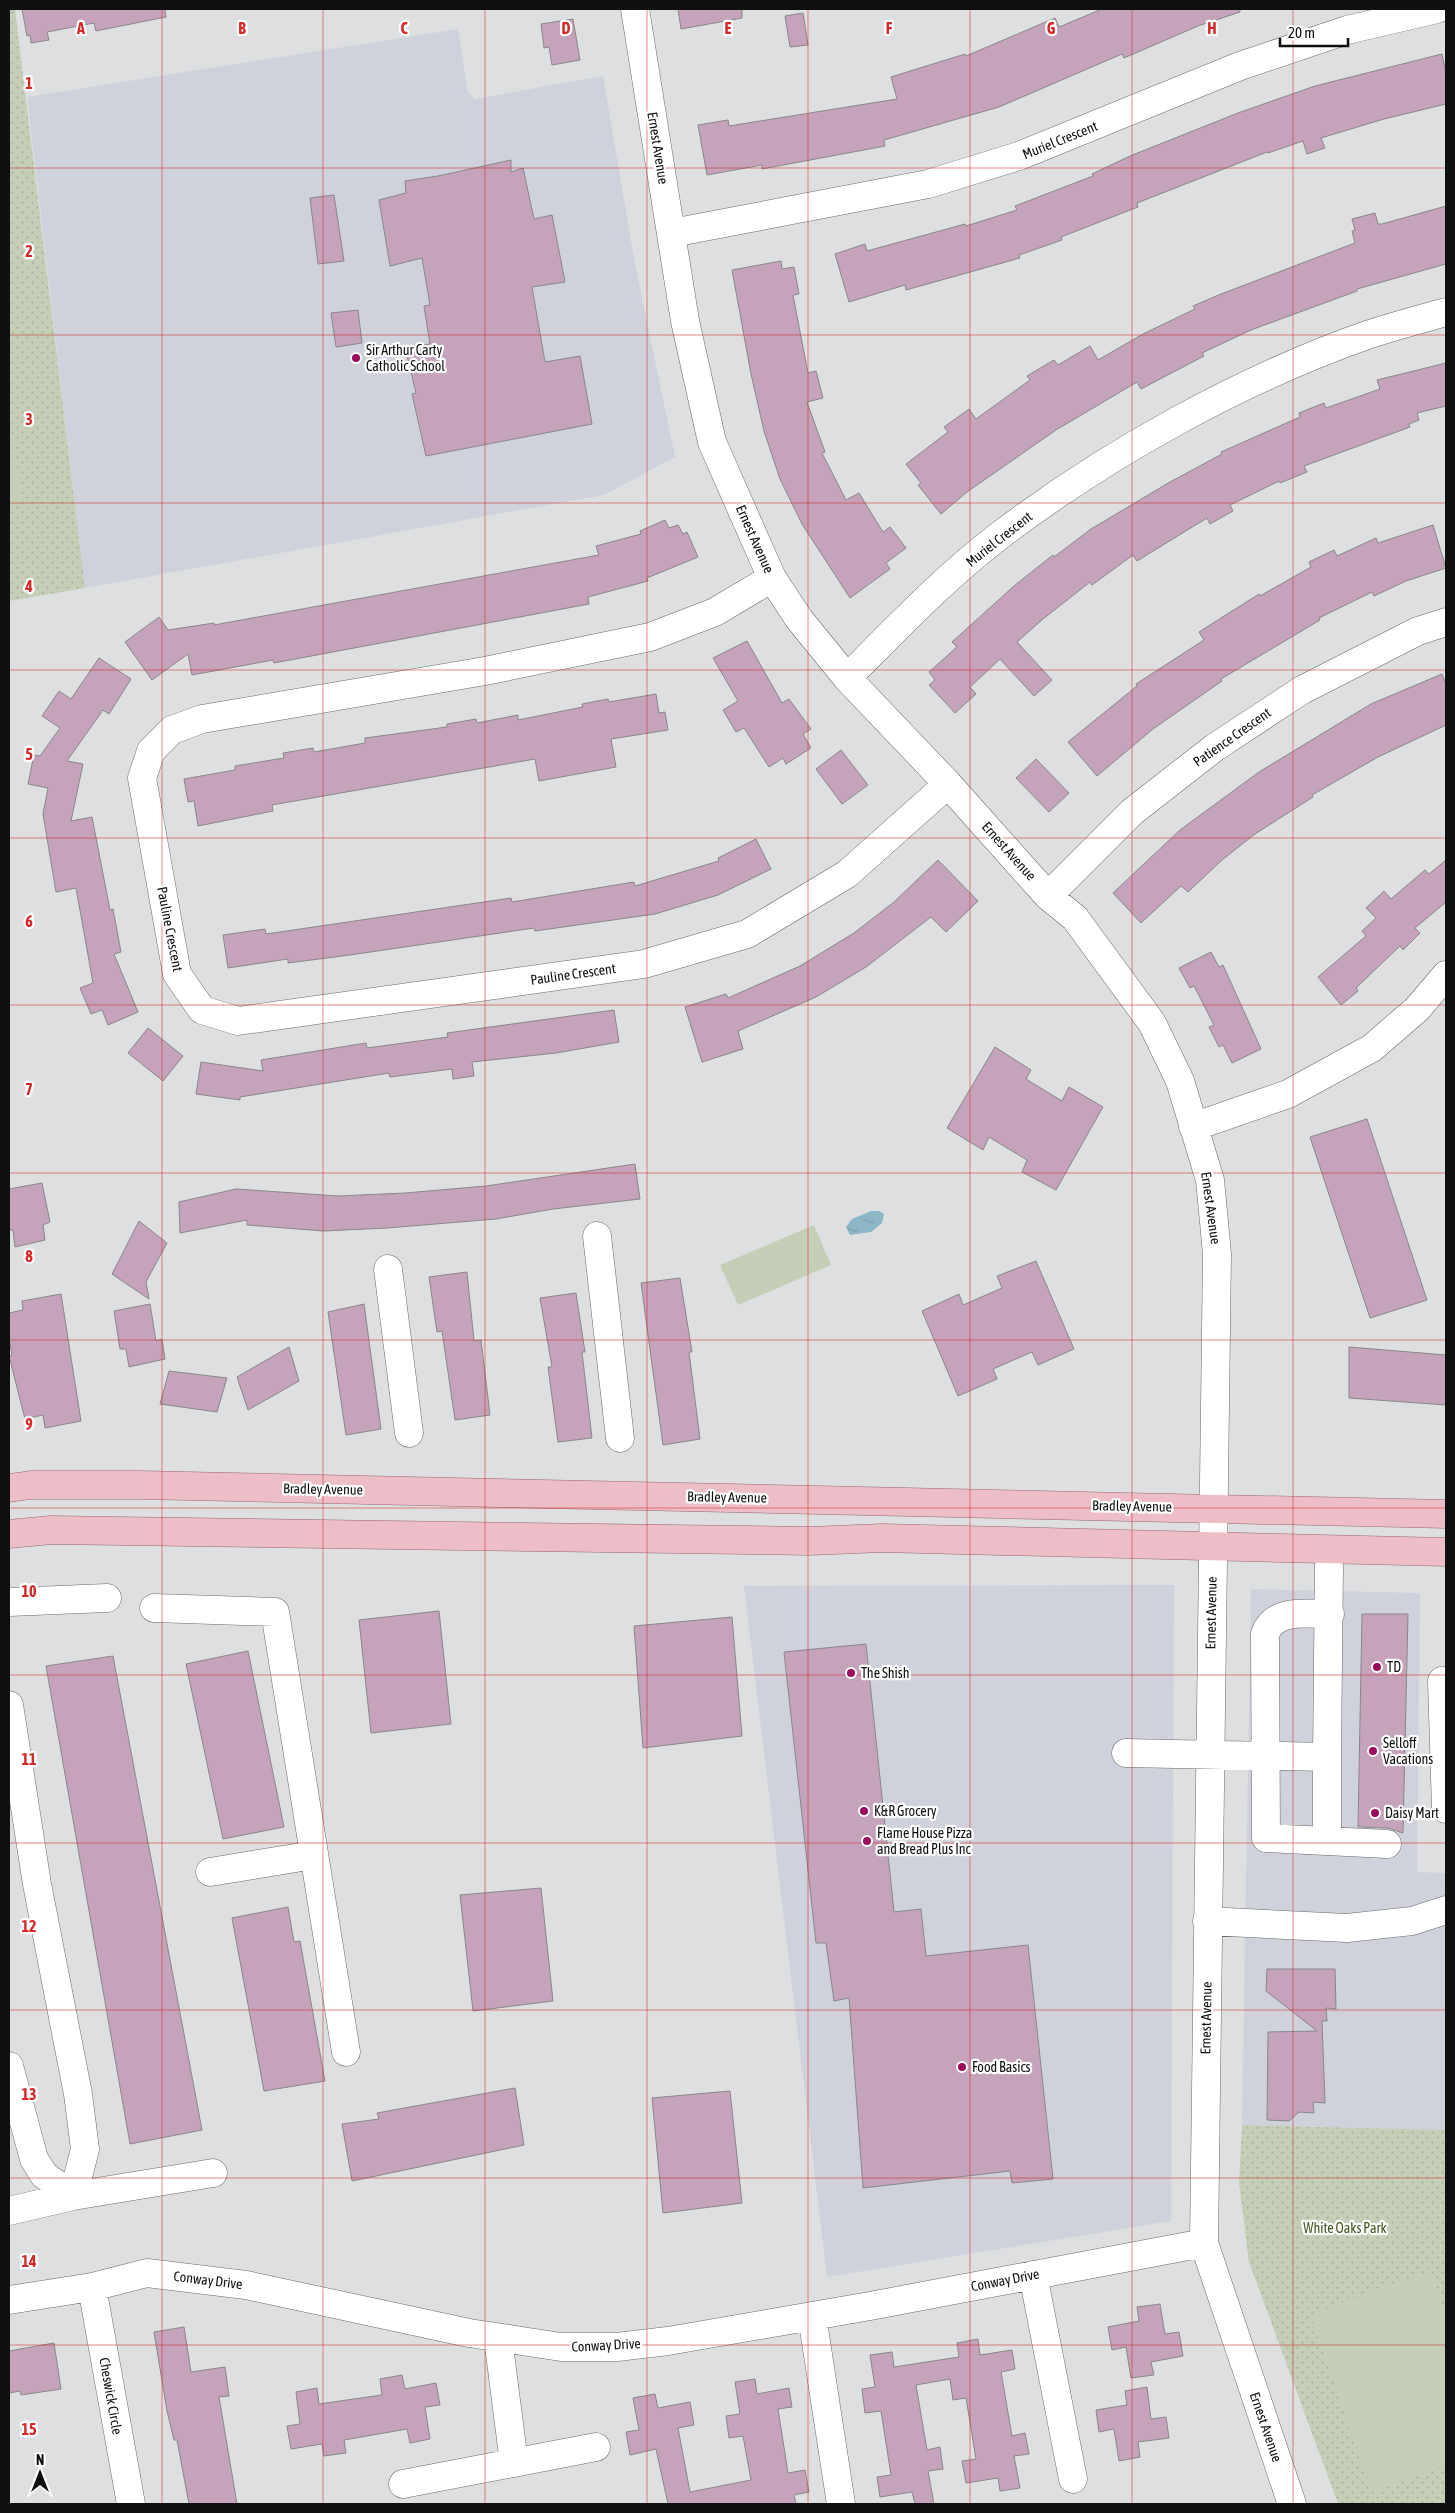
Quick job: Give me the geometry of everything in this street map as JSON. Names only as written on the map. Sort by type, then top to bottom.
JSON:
[{"type":"main road","name":"Bradley Avenue","points":[[9,1488],[31,1485],[141,1485],[1446,1514]]},
{"type":"main road","points":[[9,1534],[51,1530],[809,1541],[882,1538],[1446,1552]]},
{"type":"street","name":"Ernest Avenue","points":[[635,9],[685,321],[712,442],[772,578],[799,619],[847,678],[948,784],[1048,896],[1075,918],[1152,1024],[1180,1081],[1210,1180],[1217,1254],[1204,2244],[1292,2504]]},
{"type":"street","name":"Muriel Crescent","points":[[672,233],[928,184],[1019,156],[1240,66],[1347,30],[1437,9]]},
{"type":"street","name":"Muriel Crescent","points":[[847,678],[930,596],[998,537],[1064,490],[1153,435],[1269,375],[1370,334],[1446,312]]},
{"type":"street","name":"Pauline Crescent","points":[[772,578],[715,612],[650,637],[485,671],[202,719],[172,730],[150,751],[142,778],[177,974],[202,1010],[238,1021],[644,964],[747,934],[848,874],[948,784]]},
{"type":"street","name":"Patience Crescent","points":[[1048,896],[1132,812],[1214,748],[1302,690],[1418,631],[1446,622]]},
{"type":"street","points":[[1194,1127],[1288,1094],[1372,1048],[1417,1010],[1446,975]]},
{"type":"street","points":[[597,1236],[620,1438]]},
{"type":"street","points":[[388,1269],[409,1433]]},
{"type":"street","points":[[1328,1841],[1329,1566]]},
{"type":"street","points":[[9,1602],[107,1598]]},
{"type":"street","points":[[154,1608],[275,1612],[346,2052]]},
{"type":"street","points":[[1330,1614],[1282,1616],[1272,1620],[1265,1634],[1266,1838],[1387,1844]]},
{"type":"street","points":[[1442,1681],[1446,1810]]},
{"type":"street","points":[[10,1723],[37,1884],[78,2094],[85,2150],[73,2196]]},
{"type":"street","points":[[1126,1753],[1327,1757]]},
{"type":"street","points":[[210,1872],[314,1854]]},
{"type":"street","points":[[1207,1921],[1348,1928],[1412,1921],[1446,1910]]},
{"type":"street","points":[[9,2066],[34,2158],[44,2175],[73,2196]]},
{"type":"street","points":[[9,2211],[73,2196],[213,2173]]},
{"type":"street","name":"Conway Drive","points":[[9,2300],[92,2287],[147,2273],[246,2285],[338,2306],[498,2338],[561,2347],[617,2347],[812,2316],[1204,2244]]},
{"type":"street","points":[[1033,2275],[1073,2479]]},
{"type":"street","name":"Cheswick Circle","points":[[92,2287],[131,2504]]},
{"type":"street","points":[[812,2316],[841,2504]]},
{"type":"street","points":[[498,2338],[514,2463]]},
{"type":"street","points":[[403,2484],[596,2447]]},
{"type":"shaded area","name":"Sir Arthur Carty Catholic School","points":[[458,29],[468,92],[475,99],[603,76],[634,259],[675,457],[604,495],[85,588],[27,97]]},
{"type":"shaded area","points":[[1174,1585],[1171,2221],[827,2277],[744,1586]]},
{"type":"shaded area","points":[[1251,1589],[1420,1593],[1417,1872],[1446,1873],[1446,2130],[1242,2125]]},
{"type":"green space","points":[[9,9],[15,9],[85,588],[9,601]]},
{"type":"green space","points":[[9,412],[22,502],[9,504]]},
{"type":"green space","points":[[814,1225],[831,1265],[738,1305],[720,1265]]},
{"type":"green space","name":"White Oaks Park","points":[[1242,2125],[1446,2130],[1446,2504],[1338,2504],[1249,2262],[1239,2183]]},
{"type":"green space","points":[[1430,2272],[1446,2318],[1446,2465],[1372,2491],[1310,2314]]},
{"type":"water","points":[[871,1211],[879,1211],[884,1214],[882,1223],[871,1232],[850,1235],[846,1227],[852,1219]]},
{"type":"building","points":[[22,9],[165,9],[166,17],[96,31],[94,23],[47,32],[49,40],[31,43],[30,35],[27,36]]},
{"type":"building","points":[[678,9],[742,9],[742,18],[681,29]]},
{"type":"building","points":[[1102,9],[1240,9],[1240,12],[1198,26],[1124,58],[1122,54],[999,107],[884,140],[885,146],[762,169],[762,165],[707,175],[698,125],[728,120],[729,126],[897,99],[891,77],[965,54],[966,56],[1055,18],[1059,27]]},
{"type":"building","points":[[803,13],[808,45],[790,47],[785,16]]},
{"type":"building","points":[[573,19],[580,60],[552,65],[549,47],[544,48],[541,24]]},
{"type":"building","points":[[1442,54],[1446,73],[1446,104],[1384,119],[1321,138],[1325,148],[1307,154],[1303,141],[1267,152],[1137,203],[1138,207],[1061,237],[1062,240],[1019,255],[1020,258],[906,290],[905,285],[849,302],[835,254],[865,244],[867,251],[965,224],[966,226],[1017,210],[1015,206],[1093,176],[1092,174],[1130,156],[1238,113],[1315,86]]},
{"type":"building","points":[[511,160],[511,172],[523,168],[534,219],[552,215],[565,282],[532,287],[545,362],[580,356],[592,424],[426,456],[412,394],[416,393],[405,347],[430,344],[424,306],[430,305],[422,258],[390,266],[379,200],[406,193],[405,181],[438,176]]},
{"type":"building","points":[[334,195],[344,261],[318,264],[310,198]]},
{"type":"building","points":[[1446,206],[1446,264],[1357,289],[1357,291],[1251,330],[1202,353],[1204,356],[1141,389],[1137,382],[1056,430],[967,492],[941,514],[918,485],[921,483],[906,464],[948,432],[944,427],[969,409],[976,419],[1030,380],[1027,376],[1054,360],[1058,365],[1090,346],[1098,360],[1143,334],[1195,309],[1193,306],[1355,243],[1352,231],[1355,230],[1352,219],[1375,213],[1378,224],[1382,224]]},
{"type":"building","points":[[781,261],[782,269],[794,267],[799,294],[793,295],[808,373],[816,371],[823,398],[807,402],[825,452],[822,453],[846,500],[859,493],[883,532],[890,527],[906,548],[886,563],[890,569],[850,598],[802,524],[780,479],[764,431],[751,374],[732,270]]},
{"type":"building","points":[[358,310],[362,343],[336,347],[331,313]]},
{"type":"building","points":[[1446,363],[1446,406],[1417,413],[1419,420],[1409,424],[1410,427],[1304,466],[1307,472],[1280,483],[1279,481],[1230,505],[1233,511],[1210,524],[1207,518],[1137,561],[1133,555],[1092,585],[1090,582],[1043,619],[1017,642],[1052,680],[1034,696],[1000,659],[970,687],[976,694],[955,713],[929,685],[935,680],[929,672],[957,647],[952,642],[1014,586],[1053,555],[1054,557],[1091,529],[1170,482],[1222,454],[1221,452],[1300,417],[1299,413],[1324,403],[1326,408],[1380,389],[1377,380]]},
{"type":"building","points":[[665,520],[669,528],[678,525],[683,534],[687,532],[698,557],[647,578],[648,581],[588,597],[589,604],[274,663],[273,660],[192,675],[188,654],[152,680],[125,642],[159,617],[168,630],[214,623],[214,625],[599,555],[596,546],[641,534],[640,531]]},
{"type":"building","points":[[1433,525],[1446,568],[1406,581],[1374,596],[1372,592],[1319,618],[1320,620],[1221,679],[1222,681],[1153,729],[1097,776],[1068,742],[1137,686],[1136,684],[1204,640],[1199,632],[1259,594],[1260,596],[1311,567],[1309,562],[1334,550],[1337,556],[1376,538],[1378,543]]},
{"type":"building","points":[[747,641],[782,703],[789,699],[811,729],[803,734],[811,748],[786,764],[783,758],[769,767],[744,728],[736,732],[723,710],[738,701],[713,658]]},
{"type":"building","points":[[99,658],[131,679],[109,714],[103,710],[67,761],[83,764],[71,821],[92,817],[110,910],[113,909],[121,952],[114,954],[138,1012],[108,1025],[102,1010],[91,1014],[80,988],[93,983],[76,888],[56,892],[43,814],[48,788],[28,784],[34,755],[40,756],[60,728],[42,716],[59,691],[71,699]]},
{"type":"building","points":[[1442,674],[1446,685],[1446,725],[1378,757],[1312,795],[1313,797],[1255,834],[1222,860],[1188,892],[1181,886],[1141,923],[1113,893],[1180,830],[1259,772],[1371,704]]},
{"type":"building","points":[[656,694],[659,713],[665,712],[668,730],[611,739],[616,767],[539,781],[535,759],[272,805],[273,811],[198,826],[194,801],[188,802],[184,779],[235,770],[235,766],[284,758],[283,753],[313,748],[314,752],[365,743],[365,738],[447,727],[447,724],[476,719],[477,723],[518,715],[518,720],[583,707],[582,704],[608,699],[609,702]]},
{"type":"building","points":[[841,750],[868,785],[842,804],[816,769]]},
{"type":"building","points":[[1036,759],[1069,793],[1049,812],[1016,778]]},
{"type":"building","points":[[756,839],[771,869],[718,895],[655,914],[535,931],[534,928],[288,963],[288,959],[228,968],[223,935],[265,929],[266,934],[511,898],[512,902],[634,882],[635,886],[719,861],[718,858]]},
{"type":"building","points":[[938,860],[978,901],[946,932],[931,917],[866,967],[816,997],[738,1031],[743,1049],[702,1062],[685,1007],[726,994],[728,998],[800,966],[854,933],[894,902]]},
{"type":"building","points":[[1446,860],[1446,902],[1415,928],[1420,933],[1403,950],[1400,946],[1356,988],[1358,991],[1341,1005],[1318,977],[1366,936],[1362,931],[1376,918],[1366,908],[1384,891],[1391,899],[1425,870],[1429,874]]},
{"type":"building","points":[[1211,952],[1219,967],[1223,965],[1261,1049],[1232,1063],[1223,1045],[1219,1047],[1209,1027],[1214,1025],[1194,986],[1190,988],[1179,968]]},
{"type":"building","points":[[614,1010],[619,1042],[556,1053],[472,1062],[474,1076],[453,1079],[452,1069],[390,1077],[389,1073],[240,1097],[240,1100],[196,1094],[201,1062],[263,1071],[261,1060],[366,1043],[367,1048],[448,1037],[447,1033]]},
{"type":"building","points":[[148,1028],[183,1056],[163,1081],[128,1053]]},
{"type":"building","points":[[995,1047],[1031,1070],[1026,1079],[1062,1101],[1069,1087],[1103,1107],[1056,1190],[1022,1172],[1027,1160],[989,1137],[983,1150],[947,1128]]},
{"type":"building","points":[[1367,1119],[1427,1300],[1370,1318],[1310,1137]]},
{"type":"building","points":[[635,1164],[640,1199],[553,1209],[496,1219],[387,1228],[324,1231],[247,1225],[247,1220],[180,1233],[179,1202],[236,1189],[338,1196],[405,1193],[486,1186]]},
{"type":"building","points":[[42,1183],[50,1222],[43,1225],[45,1240],[15,1247],[13,1230],[9,1230],[9,1189]]},
{"type":"building","points":[[139,1221],[167,1243],[146,1282],[149,1299],[112,1274]]},
{"type":"building","points":[[1036,1261],[1074,1349],[1038,1365],[1032,1352],[993,1369],[997,1379],[958,1396],[922,1311],[959,1294],[963,1305],[1002,1288],[997,1276]]},
{"type":"building","points":[[467,1272],[474,1341],[481,1340],[490,1415],[455,1420],[442,1331],[437,1332],[429,1277]]},
{"type":"building","points":[[680,1278],[692,1352],[689,1352],[700,1439],[663,1445],[641,1283]]},
{"type":"building","points":[[576,1293],[585,1352],[582,1352],[592,1438],[558,1442],[548,1367],[552,1367],[540,1298]]},
{"type":"building","points":[[61,1294],[81,1421],[45,1428],[43,1415],[25,1419],[9,1356],[12,1355],[9,1338],[9,1313],[23,1310],[22,1301]]},
{"type":"building","points":[[150,1304],[156,1341],[162,1339],[165,1359],[129,1367],[126,1349],[120,1349],[114,1311]]},
{"type":"building","points":[[364,1304],[381,1429],[346,1435],[328,1312]]},
{"type":"building","points":[[289,1347],[299,1381],[248,1410],[237,1377]]},
{"type":"building","points":[[1349,1347],[1446,1355],[1446,1405],[1349,1398]]},
{"type":"building","points":[[169,1371],[227,1378],[217,1412],[160,1404]]},
{"type":"building","points":[[439,1611],[451,1724],[371,1733],[359,1620]]},
{"type":"building","points":[[1362,1614],[1408,1614],[1403,1833],[1388,1828],[1358,1827]]},
{"type":"building","points":[[732,1617],[742,1736],[643,1748],[634,1626]]},
{"type":"building","points":[[866,1644],[894,1912],[921,1909],[926,1956],[1028,1945],[1053,2179],[1012,2183],[1010,2171],[863,2188],[849,1998],[834,2001],[826,1943],[816,1943],[784,1652]]},
{"type":"building","points":[[248,1651],[284,1827],[223,1839],[186,1664]]},
{"type":"building","points":[[113,1656],[202,2130],[130,2144],[46,1666]]},
{"type":"building","points":[[541,1888],[553,2001],[473,2011],[460,1895]]},
{"type":"building","points":[[288,1907],[294,1942],[300,1941],[325,2081],[264,2091],[232,1918]]},
{"type":"building","points":[[1267,1969],[1335,1969],[1336,2009],[1326,2008],[1327,2021],[1322,2021],[1325,2103],[1313,2102],[1314,2113],[1299,2112],[1289,2121],[1267,2120],[1268,2032],[1317,2031],[1266,1991]]},
{"type":"building","points":[[515,2088],[524,2145],[352,2181],[342,2124],[379,2119],[377,2113]]},
{"type":"building","points":[[730,2091],[742,2203],[663,2213],[652,2098]]},
{"type":"building","points":[[1160,2304],[1165,2334],[1179,2332],[1183,2356],[1151,2362],[1154,2375],[1131,2378],[1126,2347],[1112,2350],[1108,2327],[1139,2321],[1137,2307]]},
{"type":"building","points":[[184,2327],[191,2372],[225,2367],[229,2396],[219,2397],[237,2504],[189,2504],[177,2440],[174,2440],[167,2411],[154,2332]]},
{"type":"building","points":[[978,2339],[980,2355],[1012,2350],[1015,2369],[1001,2372],[1012,2436],[1025,2433],[1029,2454],[1014,2456],[1020,2488],[1000,2491],[998,2478],[966,2483],[962,2461],[976,2459],[966,2398],[953,2400],[950,2379],[916,2385],[927,2450],[940,2447],[943,2469],[928,2471],[934,2504],[915,2504],[912,2492],[880,2497],[877,2477],[891,2475],[881,2411],[865,2413],[862,2389],[875,2387],[870,2355],[892,2352],[894,2367],[959,2357],[957,2343]]},
{"type":"building","points":[[54,2343],[61,2389],[21,2395],[20,2391],[9,2393],[9,2351]]},
{"type":"building","points":[[402,2375],[405,2389],[436,2383],[440,2405],[425,2407],[430,2439],[410,2443],[407,2429],[344,2440],[346,2453],[324,2456],[322,2444],[291,2449],[287,2426],[300,2424],[296,2392],[317,2388],[319,2404],[382,2395],[380,2379]]},
{"type":"building","points":[[755,2379],[757,2394],[789,2388],[792,2407],[778,2409],[788,2473],[805,2470],[809,2492],[794,2495],[796,2504],[668,2504],[656,2449],[630,2455],[626,2432],[639,2430],[633,2398],[655,2394],[658,2408],[690,2402],[694,2425],[678,2428],[690,2492],[751,2480],[743,2436],[729,2438],[726,2416],[740,2414],[735,2382]]},
{"type":"building","points":[[1147,2387],[1151,2419],[1166,2417],[1169,2438],[1138,2442],[1140,2457],[1119,2461],[1114,2429],[1099,2432],[1096,2410],[1127,2405],[1125,2391]]},
{"type":"place","name":"Sir Arthur Carty Catholic School","points":[[356,358]]},
{"type":"place","name":"TD","points":[[1377,1667]]},
{"type":"place","name":"The Shish","points":[[851,1673]]},
{"type":"place","name":"Selloff Vacations","points":[[1373,1751]]},
{"type":"place","name":"K&R Grocery","points":[[864,1811]]},
{"type":"place","name":"Daisy Mart","points":[[1375,1813]]},
{"type":"place","name":"Flame House Pizza and Bread Plus Inc","points":[[867,1841]]},
{"type":"place","name":"Food Basics","points":[[962,2067]]}]
